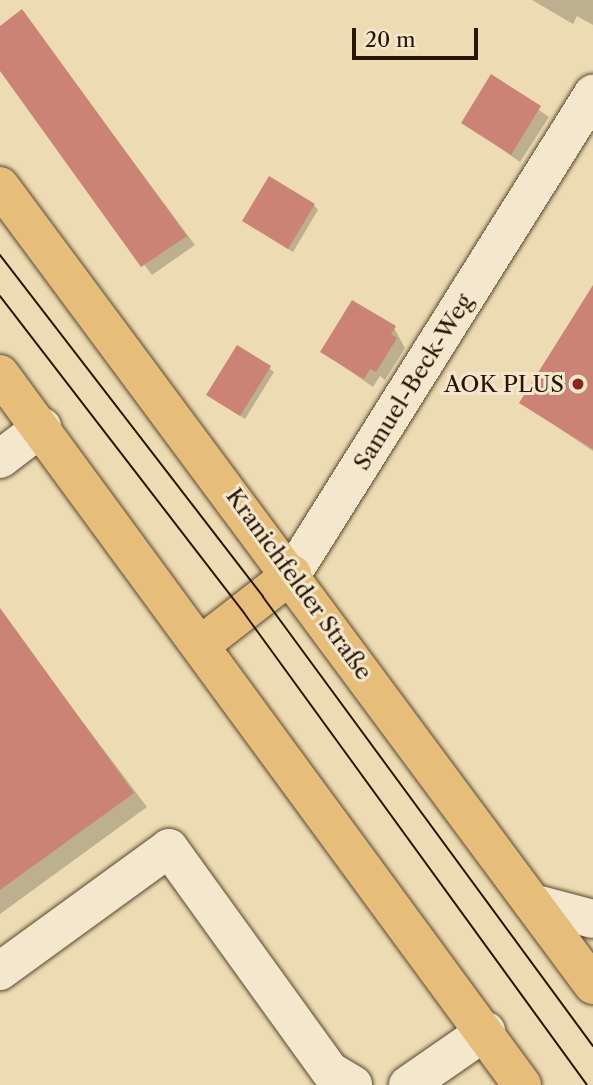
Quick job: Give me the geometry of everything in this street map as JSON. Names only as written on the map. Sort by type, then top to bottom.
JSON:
[{"type":"main road","name":"Kranichfelder Straße","points":[[0,186],[292,574],[593,985]]},
{"type":"main road","points":[[0,374],[486,1031],[522,1085]]},
{"type":"main road","name":"Samuel-Beck-Weg","points":[[202,645],[292,574]]},
{"type":"street","name":"Samuel-Beck-Weg","points":[[292,574],[593,94]]},
{"type":"street","points":[[0,459],[41,427]]},
{"type":"street","points":[[0,971],[170,848],[330,1071],[353,1085]]},
{"type":"street","points":[[536,904],[593,919]]},
{"type":"street","points":[[408,1085],[486,1031]]},
{"type":"building","points":[[22,9],[187,236],[141,267],[0,71],[0,26]]},
{"type":"building","points":[[491,74],[541,106],[511,155],[461,123]]},
{"type":"building","points":[[269,176],[315,204],[288,249],[242,221]]},
{"type":"building","points":[[593,285],[593,449],[519,403]]},
{"type":"building","points":[[352,300],[396,326],[391,334],[397,338],[376,372],[370,369],[364,379],[320,352]]},
{"type":"building","points":[[237,345],[271,366],[240,416],[206,395]]},
{"type":"building","points":[[0,608],[134,793],[0,890]]},
{"type":"tram line","points":[[0,255],[263,597],[593,1046]]},
{"type":"tram line","points":[[0,296],[244,613],[587,1085]]},
{"type":"place","name":"AOK PLUS","points":[[578,384]]}]
